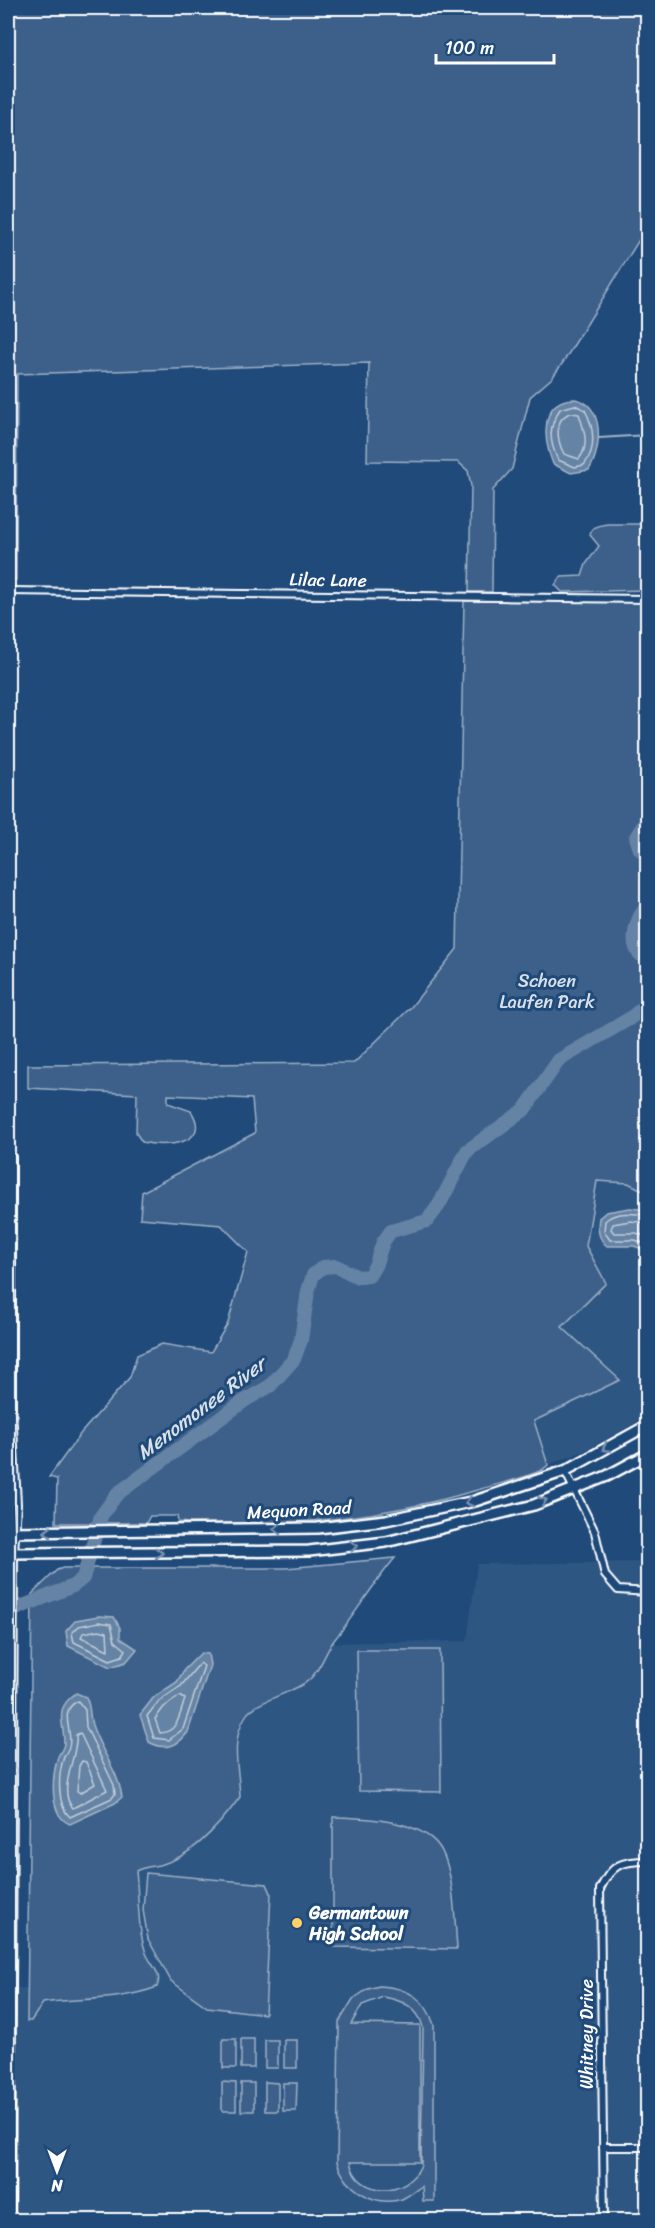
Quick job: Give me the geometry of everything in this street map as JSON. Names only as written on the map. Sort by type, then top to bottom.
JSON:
[{"type":"main road","name":"Mequon Road","points":[[12,1532],[318,1528],[386,1520],[475,1501],[565,1471],[648,1425]]},
{"type":"main road","points":[[11,1553],[309,1551],[386,1542],[534,1505],[607,1476],[648,1454]]},
{"type":"street","name":"Lilac Lane","points":[[8,591],[648,598]]},
{"type":"street","points":[[11,2220],[9,2182],[14,1598],[11,1553],[16,1444],[12,1408],[12,1158]]},
{"type":"street","points":[[565,1471],[595,1532],[604,1575],[618,1590],[648,1592]]},
{"type":"street","name":"Whitney Drive","points":[[604,2220],[600,1889],[607,1875],[617,1865],[627,1861],[648,1861]]},
{"type":"street","points":[[603,2147],[648,2147]]},
{"type":"shaded area","points":[[597,1181],[628,1183],[647,1192],[647,1417],[584,1451],[548,1465],[534,1421],[619,1380],[562,1327],[606,1283],[586,1246]]},
{"type":"shaded area","name":"Germantown High School","points":[[647,1562],[647,2220],[11,2220],[12,1988],[124,1989],[125,1857],[234,1698],[313,1643],[467,1641],[477,1564]]},
{"type":"green space","points":[[8,8],[647,8],[647,227],[564,361],[552,378],[530,397],[512,469],[493,490],[492,592],[469,592],[471,486],[468,471],[458,462],[367,461],[369,363],[17,374],[16,580],[8,579]]},
{"type":"green space","points":[[608,524],[647,524],[647,590],[562,592],[555,585],[561,577],[582,576],[586,564],[599,546],[590,535],[591,532],[597,527]]},
{"type":"green space","name":"Schoen Laufen Park","points":[[464,601],[647,602],[647,1192],[628,1183],[597,1181],[586,1246],[606,1283],[562,1327],[620,1380],[534,1421],[548,1465],[542,1470],[445,1499],[373,1514],[301,1522],[190,1523],[178,1522],[177,1516],[150,1516],[146,1523],[56,1523],[57,1479],[49,1477],[81,1433],[130,1377],[137,1355],[162,1344],[211,1352],[228,1323],[248,1252],[221,1225],[140,1218],[142,1192],[255,1133],[252,1099],[168,1095],[168,1103],[191,1111],[196,1122],[196,1131],[191,1137],[173,1144],[142,1142],[136,1133],[137,1094],[28,1088],[28,1065],[354,1063],[411,1007],[457,949]]},
{"type":"green space","points":[[8,1553],[14,1553],[13,1931],[8,1931]]},
{"type":"green space","points":[[395,1558],[332,1643],[311,1678],[296,1688],[257,1706],[245,1717],[240,1727],[237,1746],[240,1797],[225,1817],[186,1853],[163,1864],[136,1871],[141,1933],[146,1953],[159,1978],[157,1987],[115,1997],[43,2003],[31,2021],[27,2021],[32,1594],[57,1570],[63,1568],[286,1568]]},
{"type":"green space","points":[[357,1650],[440,1650],[441,1792],[359,1791]]},
{"type":"green space","points":[[333,1817],[374,1819],[404,1825],[429,1836],[438,1845],[451,1880],[457,1949],[333,1947]]},
{"type":"green space","points":[[146,1873],[267,1884],[271,1893],[265,2014],[207,2007],[171,1981],[148,1939],[143,1910]]},
{"type":"green space","points":[[379,1986],[407,1992],[426,2008],[434,2025],[434,2201],[423,2201],[422,2186],[402,2199],[381,2201],[371,2198],[354,2188],[337,2162],[339,2022],[353,1999],[368,1989]],"holes":[[[383,1997],[390,1998],[413,2010],[421,2020],[423,2027],[421,2165],[406,2183],[384,2189],[363,2182],[355,2174],[350,2162],[420,2162],[420,2025],[351,2024],[362,2005]]]},
{"type":"green space","points":[[223,2039],[236,2039],[236,2068],[223,2068]]},
{"type":"green space","points":[[241,2039],[254,2039],[254,2068],[241,2068]]},
{"type":"green space","points":[[265,2040],[278,2040],[278,2068],[265,2068]]},
{"type":"green space","points":[[284,2040],[297,2040],[297,2068],[284,2068]]},
{"type":"green space","points":[[222,2082],[236,2083],[236,2111],[222,2111]]},
{"type":"green space","points":[[265,2082],[278,2083],[278,2111],[265,2111]]},
{"type":"green space","points":[[241,2083],[254,2083],[254,2111],[241,2111]]},
{"type":"green space","points":[[283,2083],[297,2083],[296,2111],[283,2111]]},
{"type":"water","points":[[575,399],[592,409],[596,418],[598,440],[597,451],[589,470],[571,473],[553,464],[546,433],[550,413],[555,406],[563,401]]},
{"type":"water","points":[[630,1208],[647,1210],[647,1251],[634,1246],[607,1246],[600,1237],[599,1218],[606,1212]]},
{"type":"water","points":[[99,1616],[114,1617],[120,1628],[120,1638],[137,1649],[126,1662],[110,1667],[68,1646],[66,1631],[76,1620]]},
{"type":"water","points":[[201,1653],[208,1654],[210,1665],[188,1732],[180,1741],[171,1746],[160,1746],[149,1742],[140,1715],[154,1697],[177,1682],[184,1670]]},
{"type":"water","points":[[76,1693],[86,1697],[92,1725],[117,1778],[122,1797],[115,1803],[70,1824],[58,1813],[53,1786],[57,1760],[64,1743],[62,1710]]},
{"type":"waterway","points":[[599,438],[648,435]]},
{"type":"waterway","name":"Menomonee River","points":[[648,819],[636,837],[640,849],[648,856]]},
{"type":"waterway","name":"Menomonee River","points":[[648,905],[638,922],[635,935],[639,954],[648,954]]},
{"type":"waterway","name":"Menomonee River","points":[[8,1612],[73,1586],[83,1578],[101,1516],[117,1494],[244,1401],[270,1386],[294,1359],[301,1340],[308,1291],[313,1275],[323,1267],[336,1266],[358,1277],[369,1276],[383,1242],[391,1231],[427,1221],[439,1205],[467,1151],[524,1110],[559,1060],[629,1019],[648,1004]]},
{"type":"place","name":"Germantown High School","points":[[297,1923]]}]
